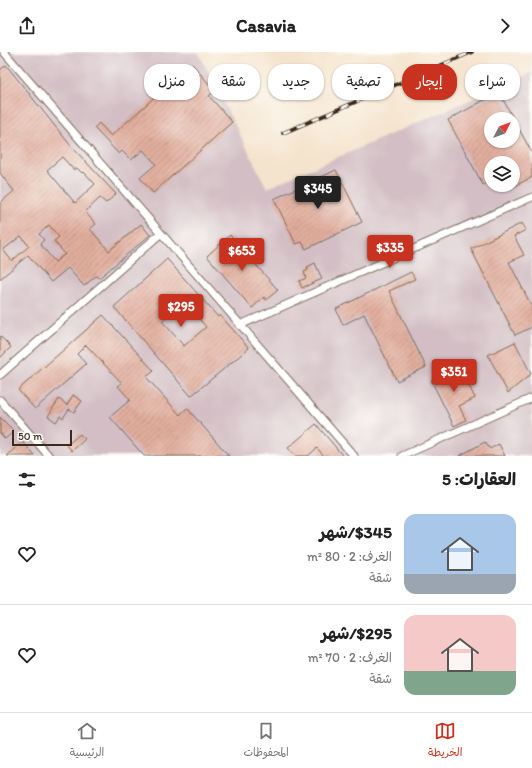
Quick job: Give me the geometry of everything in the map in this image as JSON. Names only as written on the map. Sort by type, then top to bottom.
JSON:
[{"type":"street","points":[[4,52],[160,234],[354,456]]},
{"type":"street","points":[[240,324],[532,197]]},
{"type":"street","points":[[0,374],[160,234]]},
{"type":"street","points":[[402,456],[532,398]]},
{"type":"street","points":[[0,400],[49,456]]},
{"type":"shaded area","points":[[0,52],[198,52],[208,72],[208,100],[222,100],[267,188],[470,100],[520,100],[520,78],[532,73],[532,456],[0,456]]},
{"type":"building","points":[[6,65],[71,146],[116,194],[106,203],[100,198],[85,212],[96,224],[90,229],[109,251],[141,224],[150,235],[99,278],[96,276],[84,286],[68,268],[51,282],[28,255],[0,279],[0,203],[14,191],[0,173],[0,70]],"holes":[[[62,157],[74,170],[77,168],[82,173],[84,172],[95,184],[75,203],[47,170]],[[49,225],[59,237],[54,241],[65,254],[55,262],[40,244],[44,240],[39,234]],[[21,236],[29,246],[12,261],[3,250]]]},
{"type":"building","points":[[200,73],[208,83],[208,100],[213,100],[232,122],[153,193],[140,178],[156,164],[143,150],[131,160],[122,151],[119,154],[94,128],[99,123],[111,136],[152,100],[200,100]]},
{"type":"building","points":[[484,100],[503,100],[510,112],[484,112],[484,148],[520,148],[520,131],[532,153],[532,177],[520,183],[520,156],[484,156],[483,185],[448,120]]},
{"type":"building","points":[[336,170],[362,222],[306,249],[302,242],[296,244],[274,199]]},
{"type":"building","points":[[522,223],[526,230],[514,236],[524,255],[509,262],[532,307],[532,327],[515,335],[471,249]]},
{"type":"building","points":[[230,235],[278,290],[266,300],[264,297],[252,308],[207,256]]},
{"type":"building","points":[[167,259],[218,317],[220,315],[249,348],[191,396],[114,307]],"holes":[[[177,298],[187,309],[189,307],[206,327],[184,346],[162,321],[169,315],[164,310]]]},
{"type":"building","points":[[315,263],[322,279],[302,288],[299,281],[306,278],[304,272],[308,270],[307,267]]},
{"type":"building","points":[[411,272],[415,279],[389,291],[426,367],[397,381],[364,314],[343,325],[336,309]]},
{"type":"building","points":[[103,315],[154,371],[146,377],[180,415],[187,408],[229,456],[144,456],[110,417],[130,400],[118,386],[122,383],[86,345],[77,354],[86,364],[35,409],[18,390]]},
{"type":"building","points":[[0,336],[11,347],[0,358]]},
{"type":"building","points":[[515,342],[531,374],[508,393],[488,355]]},
{"type":"building","points":[[459,366],[475,398],[459,406],[466,420],[454,426],[431,380]]},
{"type":"building","points":[[73,395],[82,401],[74,412],[69,409],[63,418],[60,416],[56,422],[48,416],[59,399],[67,405]]},
{"type":"building","points":[[0,417],[14,431],[5,439],[0,433]]},
{"type":"building","points":[[316,424],[343,456],[324,456],[317,448],[308,456],[295,456],[288,448]]},
{"type":"building","points":[[80,434],[85,439],[72,451],[67,445]]},
{"type":"building","points":[[23,442],[35,456],[7,456]]},
{"type":"building","points":[[485,442],[490,449],[499,444],[505,456],[459,456]]},
{"type":"railway","points":[[283,133],[472,52]]}]
